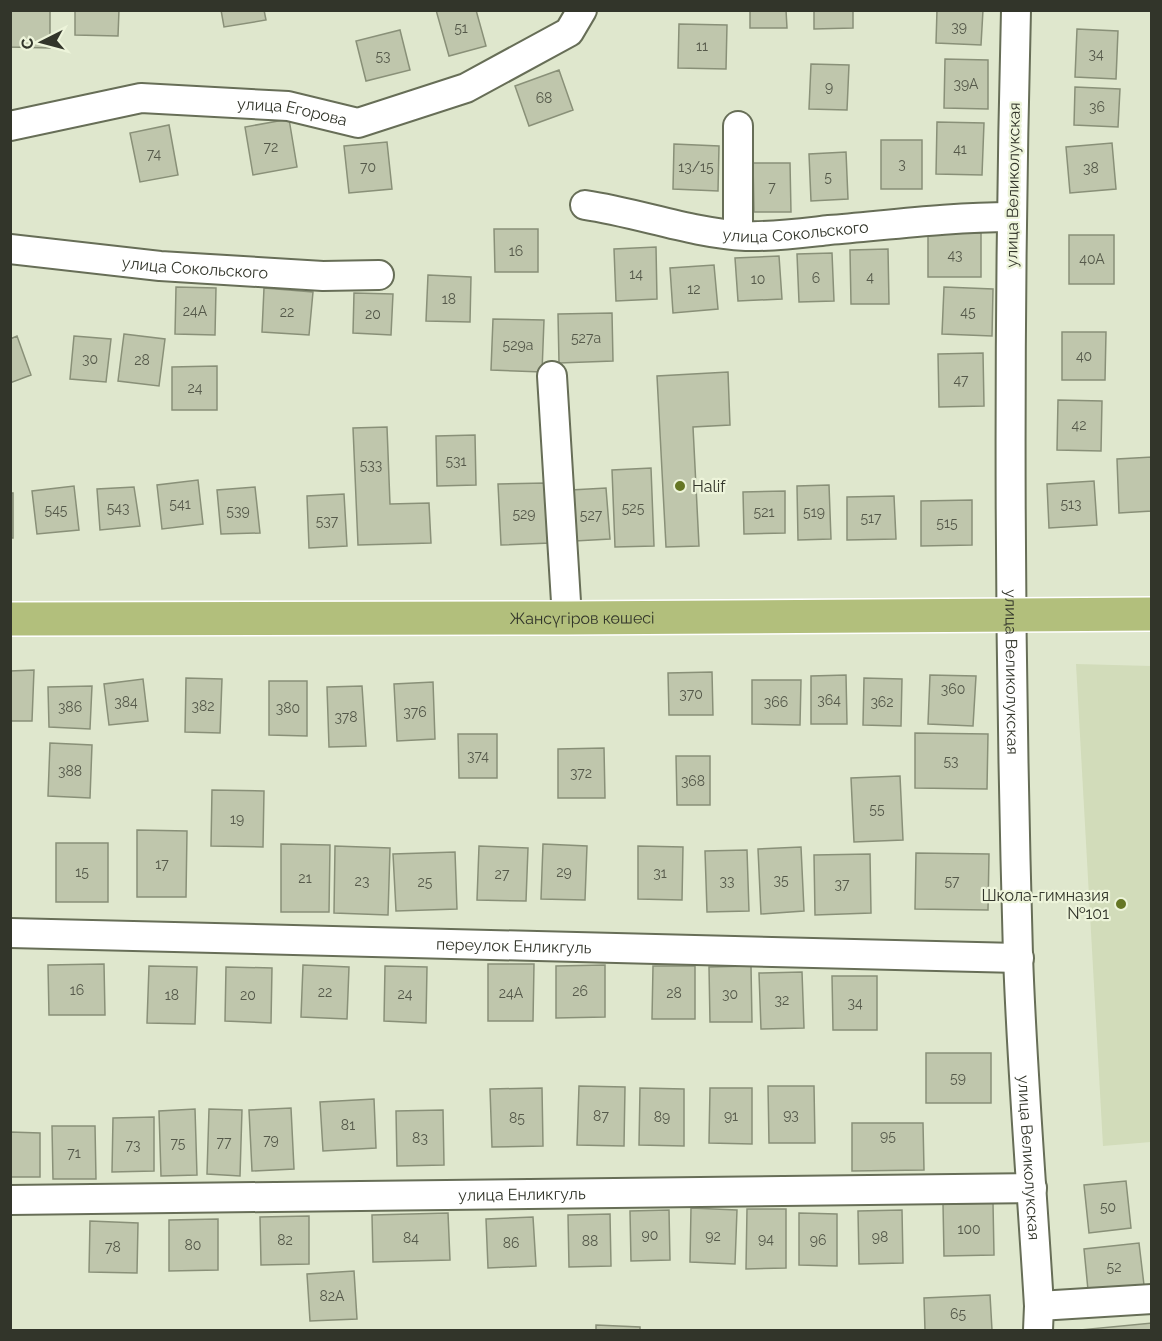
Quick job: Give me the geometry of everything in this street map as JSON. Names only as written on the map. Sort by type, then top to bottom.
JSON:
[{"type":"main road","name":"Жансүгіров көшесі","points":[[10,619],[1152,614]]},
{"type":"street","name":"улица Егорова","points":[[10,126],[141,98],[288,106],[358,123],[466,88],[569,32],[582,10]]},
{"type":"street","name":"улица Великолукская","points":[[1017,10],[1011,217],[1012,616],[1018,958],[1038,1318]]},
{"type":"street","points":[[738,126],[738,234]]},
{"type":"street","name":"улица Сокольского","points":[[585,205],[614,209],[688,227],[738,234],[805,232],[964,217],[1011,217]]},
{"type":"street","name":"улица Сокольского","points":[[10,249],[160,266],[323,276],[379,275]]},
{"type":"street","points":[[552,376],[567,618]]},
{"type":"street","name":"переулок Енликгуль","points":[[10,933],[1018,958]]},
{"type":"street","name":"улица Енликгуль","points":[[10,1200],[1032,1188]]},
{"type":"street","points":[[1038,1318],[1152,1299]]},
{"type":"shaded area","name":"Школа-гимназия №101","points":[[1076,664],[1151,666],[1151,1142],[1103,1146]]},
{"type":"building","points":[[10,10],[50,10],[50,48],[10,47]]},
{"type":"building","points":[[75,10],[119,10],[118,36],[75,35]]},
{"type":"building","points":[[221,10],[264,10],[266,20],[224,27]]},
{"type":"building","points":[[436,10],[476,10],[486,46],[449,56]]},
{"type":"building","points":[[750,10],[786,10],[787,28],[750,28]]},
{"type":"building","points":[[814,10],[853,10],[853,28],[814,29]]},
{"type":"building","points":[[937,10],[983,10],[981,45],[936,43]]},
{"type":"building","points":[[679,24],[727,25],[726,69],[678,68]]},
{"type":"building","points":[[1077,29],[1118,31],[1116,79],[1075,77]]},
{"type":"building","points":[[400,30],[410,70],[366,81],[356,41]]},
{"type":"building","points":[[945,59],[988,60],[988,109],[944,108]]},
{"type":"building","points":[[811,64],[849,65],[847,110],[809,109]]},
{"type":"building","points":[[559,70],[573,110],[529,126],[515,86]]},
{"type":"building","points":[[1075,87],[1120,89],[1118,127],[1074,125]]},
{"type":"building","points":[[289,119],[297,167],[253,175],[245,127]]},
{"type":"building","points":[[937,122],[984,123],[982,175],[936,174]]},
{"type":"building","points":[[169,125],[178,175],[140,182],[130,133]]},
{"type":"building","points":[[881,140],[922,140],[922,189],[881,189]]},
{"type":"building","points":[[387,142],[392,189],[349,193],[344,146]]},
{"type":"building","points":[[1112,143],[1116,189],[1070,193],[1066,147]]},
{"type":"building","points":[[674,144],[719,146],[718,191],[673,189]]},
{"type":"building","points":[[846,152],[848,199],[811,201],[809,154]]},
{"type":"building","points":[[753,163],[790,163],[791,212],[754,212]]},
{"type":"building","points":[[494,229],[538,229],[538,272],[495,272]]},
{"type":"building","points":[[928,232],[981,233],[981,277],[928,277]]},
{"type":"building","points":[[1069,235],[1114,235],[1114,284],[1069,284]]},
{"type":"building","points":[[656,247],[657,299],[616,301],[614,249]]},
{"type":"building","points":[[888,249],[889,304],[851,304],[850,250]]},
{"type":"building","points":[[832,253],[834,301],[799,302],[797,254]]},
{"type":"building","points":[[779,256],[782,299],[738,301],[735,258]]},
{"type":"building","points":[[714,265],[718,309],[673,313],[670,268]]},
{"type":"building","points":[[428,275],[471,277],[470,322],[426,321]]},
{"type":"building","points":[[176,287],[216,288],[215,335],[175,334]]},
{"type":"building","points":[[944,287],[993,289],[992,336],[942,334]]},
{"type":"building","points":[[264,288],[313,292],[309,335],[262,332]]},
{"type":"building","points":[[354,293],[393,294],[391,335],[353,333]]},
{"type":"building","points":[[612,313],[613,361],[559,363],[558,314]]},
{"type":"building","points":[[493,319],[544,320],[542,372],[491,370]]},
{"type":"building","points":[[1062,332],[1106,332],[1105,380],[1062,380]]},
{"type":"building","points":[[124,334],[165,339],[159,386],[118,381]]},
{"type":"building","points":[[17,336],[31,375],[10,383],[10,339]]},
{"type":"building","points":[[74,336],[111,339],[106,382],[70,379]]},
{"type":"building","points":[[983,353],[984,406],[939,407],[938,354]]},
{"type":"building","points":[[217,366],[217,410],[172,410],[172,367]]},
{"type":"building","name":"Halif","points":[[728,372],[730,425],[693,427],[699,546],[666,547],[657,376]]},
{"type":"building","points":[[1058,400],[1102,401],[1101,451],[1057,450]]},
{"type":"building","points":[[387,427],[390,504],[429,503],[431,543],[358,545],[353,428]]},
{"type":"building","points":[[475,435],[476,485],[437,486],[436,436]]},
{"type":"building","points":[[1152,457],[1152,511],[1119,513],[1117,459]]},
{"type":"building","points":[[651,468],[654,546],[615,547],[612,470]]},
{"type":"building","points":[[198,480],[203,524],[162,529],[157,485]]},
{"type":"building","points":[[1094,481],[1097,525],[1049,528],[1047,484]]},
{"type":"building","points":[[546,483],[550,543],[501,545],[498,484]]},
{"type":"building","points":[[829,485],[831,539],[798,540],[797,486]]},
{"type":"building","points":[[74,486],[79,530],[37,534],[32,491]]},
{"type":"building","points":[[134,487],[140,526],[100,530],[97,489]]},
{"type":"building","points":[[255,487],[260,533],[221,534],[217,490]]},
{"type":"building","points":[[606,488],[610,539],[575,541],[571,490]]},
{"type":"building","points":[[785,491],[785,533],[744,534],[743,492]]},
{"type":"building","points":[[10,493],[13,493],[13,538],[10,538]]},
{"type":"building","points":[[344,494],[347,546],[309,548],[307,496]]},
{"type":"building","points":[[894,496],[896,539],[847,540],[847,497]]},
{"type":"building","points":[[972,500],[972,545],[921,546],[921,501]]},
{"type":"building","points":[[34,670],[32,721],[10,721],[10,671]]},
{"type":"building","points":[[712,672],[713,715],[669,715],[668,673]]},
{"type":"building","points":[[846,675],[847,724],[811,724],[811,676]]},
{"type":"building","points":[[930,675],[976,676],[973,726],[928,724]]},
{"type":"building","points":[[186,678],[222,679],[220,733],[185,732]]},
{"type":"building","points":[[864,678],[902,679],[901,726],[863,725]]},
{"type":"building","points":[[143,679],[148,721],[109,725],[104,684]]},
{"type":"building","points":[[752,680],[801,680],[800,725],[752,724]]},
{"type":"building","points":[[269,681],[307,681],[307,736],[269,735]]},
{"type":"building","points":[[433,682],[435,739],[397,741],[394,684]]},
{"type":"building","points":[[92,686],[90,729],[49,727],[48,687]]},
{"type":"building","points":[[362,686],[366,746],[329,747],[327,687]]},
{"type":"building","points":[[915,733],[988,734],[987,789],[915,788]]},
{"type":"building","points":[[458,734],[497,734],[497,778],[459,778]]},
{"type":"building","points":[[50,743],[92,745],[90,798],[48,796]]},
{"type":"building","points":[[604,748],[605,798],[558,798],[558,749]]},
{"type":"building","points":[[676,756],[710,756],[710,805],[677,805]]},
{"type":"building","points":[[900,776],[903,840],[854,842],[851,778]]},
{"type":"building","points":[[212,790],[264,791],[263,847],[211,846]]},
{"type":"building","points":[[137,830],[187,831],[186,897],[137,897]]},
{"type":"building","points":[[56,843],[108,843],[108,902],[56,902]]},
{"type":"building","points":[[281,844],[330,845],[329,912],[281,912]]},
{"type":"building","points":[[543,844],[587,846],[585,900],[541,899]]},
{"type":"building","points":[[335,846],[390,848],[388,915],[334,913]]},
{"type":"building","points":[[479,846],[528,848],[526,901],[477,900]]},
{"type":"building","points":[[638,846],[683,847],[682,900],[638,899]]},
{"type":"building","points":[[801,847],[804,911],[761,914],[758,849]]},
{"type":"building","points":[[747,850],[749,911],[707,912],[705,851]]},
{"type":"building","points":[[455,852],[457,909],[396,911],[393,854]]},
{"type":"building","points":[[916,853],[989,854],[988,910],[915,909]]},
{"type":"building","points":[[870,854],[871,913],[815,915],[814,855]]},
{"type":"building","points":[[104,964],[105,1015],[49,1015],[48,965]]},
{"type":"building","points":[[488,964],[534,964],[533,1021],[488,1021]]},
{"type":"building","points":[[303,965],[349,967],[347,1019],[301,1017]]},
{"type":"building","points":[[605,965],[605,1017],[556,1018],[556,966]]},
{"type":"building","points":[[149,966],[197,967],[195,1024],[147,1023]]},
{"type":"building","points":[[385,966],[427,967],[426,1023],[384,1021]]},
{"type":"building","points":[[653,966],[695,966],[695,1019],[652,1019]]},
{"type":"building","points":[[751,966],[752,1022],[710,1022],[709,967]]},
{"type":"building","points":[[226,967],[272,968],[271,1023],[225,1021]]},
{"type":"building","points":[[802,972],[804,1028],[761,1029],[759,973]]},
{"type":"building","points":[[832,976],[877,976],[877,1030],[833,1030]]},
{"type":"building","points":[[926,1053],[991,1053],[991,1103],[926,1103]]},
{"type":"building","points":[[579,1086],[625,1087],[624,1146],[577,1145]]},
{"type":"building","points":[[768,1086],[814,1086],[815,1143],[769,1143]]},
{"type":"building","points":[[542,1088],[543,1146],[492,1147],[490,1089]]},
{"type":"building","points":[[640,1088],[684,1089],[684,1146],[639,1145]]},
{"type":"building","points":[[710,1088],[752,1088],[752,1144],[709,1143]]},
{"type":"building","points":[[374,1099],[376,1148],[323,1151],[320,1102]]},
{"type":"building","points":[[291,1108],[294,1169],[252,1171],[249,1110]]},
{"type":"building","points":[[195,1109],[197,1175],[161,1176],[159,1111]]},
{"type":"building","points":[[209,1109],[242,1110],[240,1176],[207,1174]]},
{"type":"building","points":[[443,1110],[444,1165],[397,1166],[396,1111]]},
{"type":"building","points":[[154,1117],[154,1171],[112,1172],[113,1118]]},
{"type":"building","points":[[852,1123],[923,1123],[924,1170],[852,1171]]},
{"type":"building","points":[[52,1126],[95,1126],[96,1179],[53,1179]]},
{"type":"building","points":[[10,1132],[40,1133],[40,1177],[10,1177]]},
{"type":"building","points":[[1126,1181],[1131,1228],[1089,1233],[1084,1185]]},
{"type":"building","points":[[993,1203],[994,1255],[944,1256],[943,1204]]},
{"type":"building","points":[[691,1208],[737,1210],[735,1264],[690,1262]]},
{"type":"building","points":[[747,1209],[786,1209],[786,1268],[746,1269]]},
{"type":"building","points":[[669,1210],[670,1260],[631,1261],[630,1211]]},
{"type":"building","points":[[902,1210],[903,1263],[859,1264],[858,1211]]},
{"type":"building","points":[[448,1213],[450,1260],[373,1262],[372,1215]]},
{"type":"building","points":[[799,1213],[837,1214],[837,1266],[799,1265]]},
{"type":"building","points":[[610,1214],[611,1266],[569,1267],[568,1215]]},
{"type":"building","points":[[309,1216],[309,1264],[261,1265],[260,1217]]},
{"type":"building","points":[[533,1217],[536,1266],[488,1268],[486,1219]]},
{"type":"building","points":[[218,1219],[218,1270],[169,1271],[169,1220]]},
{"type":"building","points":[[90,1221],[138,1223],[137,1273],[89,1272]]},
{"type":"building","points":[[1139,1243],[1144,1285],[1088,1290],[1084,1249]]},
{"type":"building","points":[[354,1271],[357,1319],[310,1321],[307,1274]]},
{"type":"building","points":[[990,1295],[992,1330],[925,1330],[924,1298]]},
{"type":"building","points":[[1152,1323],[1152,1330],[1080,1330]]},
{"type":"building","points":[[596,1325],[640,1327],[640,1330],[596,1330]]},
{"type":"place","name":"Halif","points":[[680,486]]},
{"type":"place","name":"Школа-гимназия №101","points":[[1121,904]]}]
